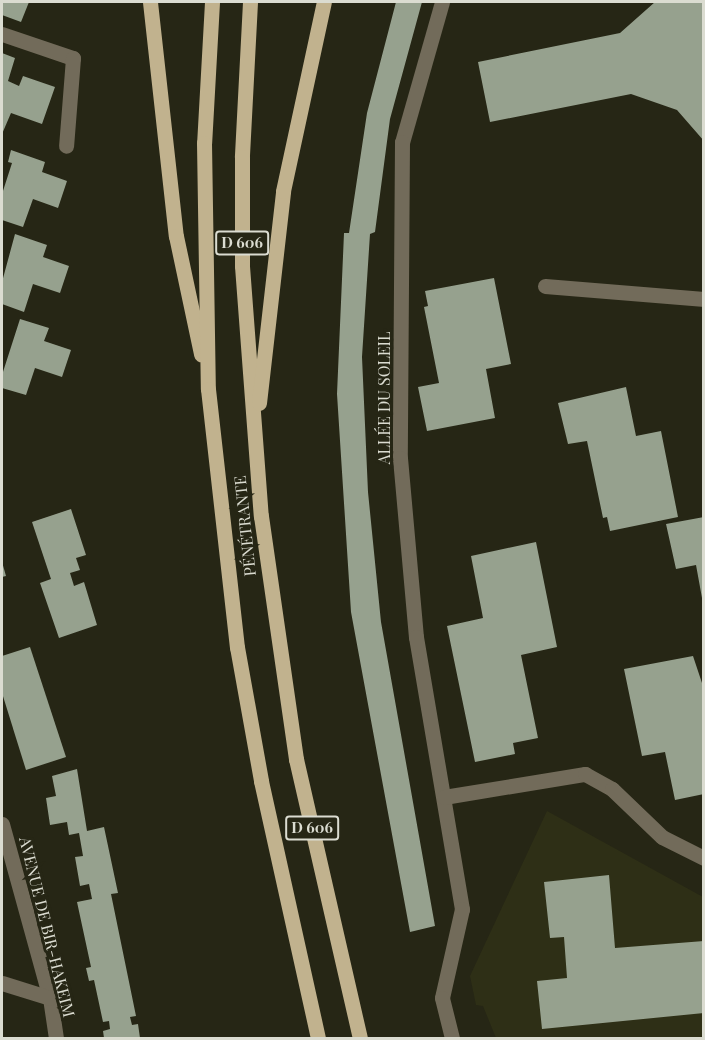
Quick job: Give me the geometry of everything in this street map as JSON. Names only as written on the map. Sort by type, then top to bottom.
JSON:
[{"type":"main road","points":[[150,2],[176,237],[208,389]]},
{"type":"main road","name":"PÉNÉTRANTE","points":[[212,2],[204,143],[208,389],[237,647],[261,781],[318,1038]]},
{"type":"main road","name":"PÉNÉTRANTE","points":[[250,2],[242,157],[242,266],[255,438],[273,615],[296,759],[360,1038]]},
{"type":"main road","points":[[255,438],[283,191],[324,2]]},
{"type":"street","name":"ALLÉE DU SOLEIL","points":[[442,2],[402,142],[400,459],[416,637],[462,909],[442,998],[452,1038]]},
{"type":"street","points":[[2,34],[73,58],[66,146]]},
{"type":"street","points":[[545,286],[704,298]]},
{"type":"street","points":[[444,797],[585,774],[612,789],[662,837],[704,858]]},
{"type":"street","name":"AVENUE DE BIR-HAKEIM","points":[[2,824],[50,998],[57,1038]]},
{"type":"street","points":[[2,983],[50,998]]},
{"type":"shaded area","points":[[547,811],[703,897],[703,1038],[496,1038],[483,1006],[476,1005],[470,976]]},
{"type":"building","points":[[2,2],[29,2],[21,22],[2,15]]},
{"type":"building","points":[[396,2],[422,2],[390,119],[375,232],[370,234],[362,357],[368,492],[381,622],[435,926],[410,932],[351,612],[337,394],[344,233],[349,233],[367,113]]},
{"type":"building","points":[[655,2],[704,2],[704,141],[677,110],[631,94],[490,122],[478,62],[620,33]]},
{"type":"building","points":[[2,53],[15,58],[8,81],[19,86],[23,76],[55,87],[42,124],[11,113],[2,134]]},
{"type":"building","points":[[11,150],[45,162],[42,172],[67,181],[58,208],[33,199],[23,227],[2,220],[2,194],[12,163],[8,162]]},
{"type":"building","points":[[15,234],[47,245],[43,257],[69,266],[60,293],[33,284],[24,312],[2,304],[2,282]]},
{"type":"building","points":[[494,278],[511,364],[486,369],[495,418],[427,431],[418,387],[439,383],[424,307],[428,306],[425,291]]},
{"type":"building","points":[[20,319],[49,328],[44,341],[71,350],[62,377],[35,368],[26,395],[2,388],[2,375]]},
{"type":"building","points":[[626,387],[636,436],[661,431],[678,517],[610,531],[607,517],[603,518],[587,441],[568,444],[558,403]]},
{"type":"building","points":[[71,509],[86,555],[76,558],[80,570],[70,573],[74,586],[84,582],[97,625],[59,638],[40,583],[51,579],[32,522]]},
{"type":"building","points":[[704,517],[704,598],[702,598],[696,565],[676,569],[666,524]]},
{"type":"building","points":[[536,542],[557,647],[521,655],[538,738],[513,743],[515,754],[475,762],[447,626],[483,618],[471,556]]},
{"type":"building","points":[[2,562],[6,576],[2,577]]},
{"type":"building","points":[[30,647],[66,757],[26,770],[2,693],[2,656]]},
{"type":"building","points":[[693,656],[704,689],[704,794],[675,800],[665,752],[642,756],[624,669]]},
{"type":"building","points":[[77,769],[87,831],[104,827],[118,893],[111,894],[136,1016],[130,1017],[132,1025],[138,1024],[140,1038],[104,1038],[103,1031],[110,1029],[109,1021],[103,1022],[94,980],[89,981],[86,968],[91,967],[77,902],[92,899],[89,884],[80,886],[75,857],[83,856],[79,833],[69,835],[67,822],[50,825],[46,798],[56,796],[52,776]]},
{"type":"building","points":[[609,875],[615,948],[704,941],[704,1013],[542,1029],[537,981],[567,978],[564,937],[550,938],[544,882]]}]
